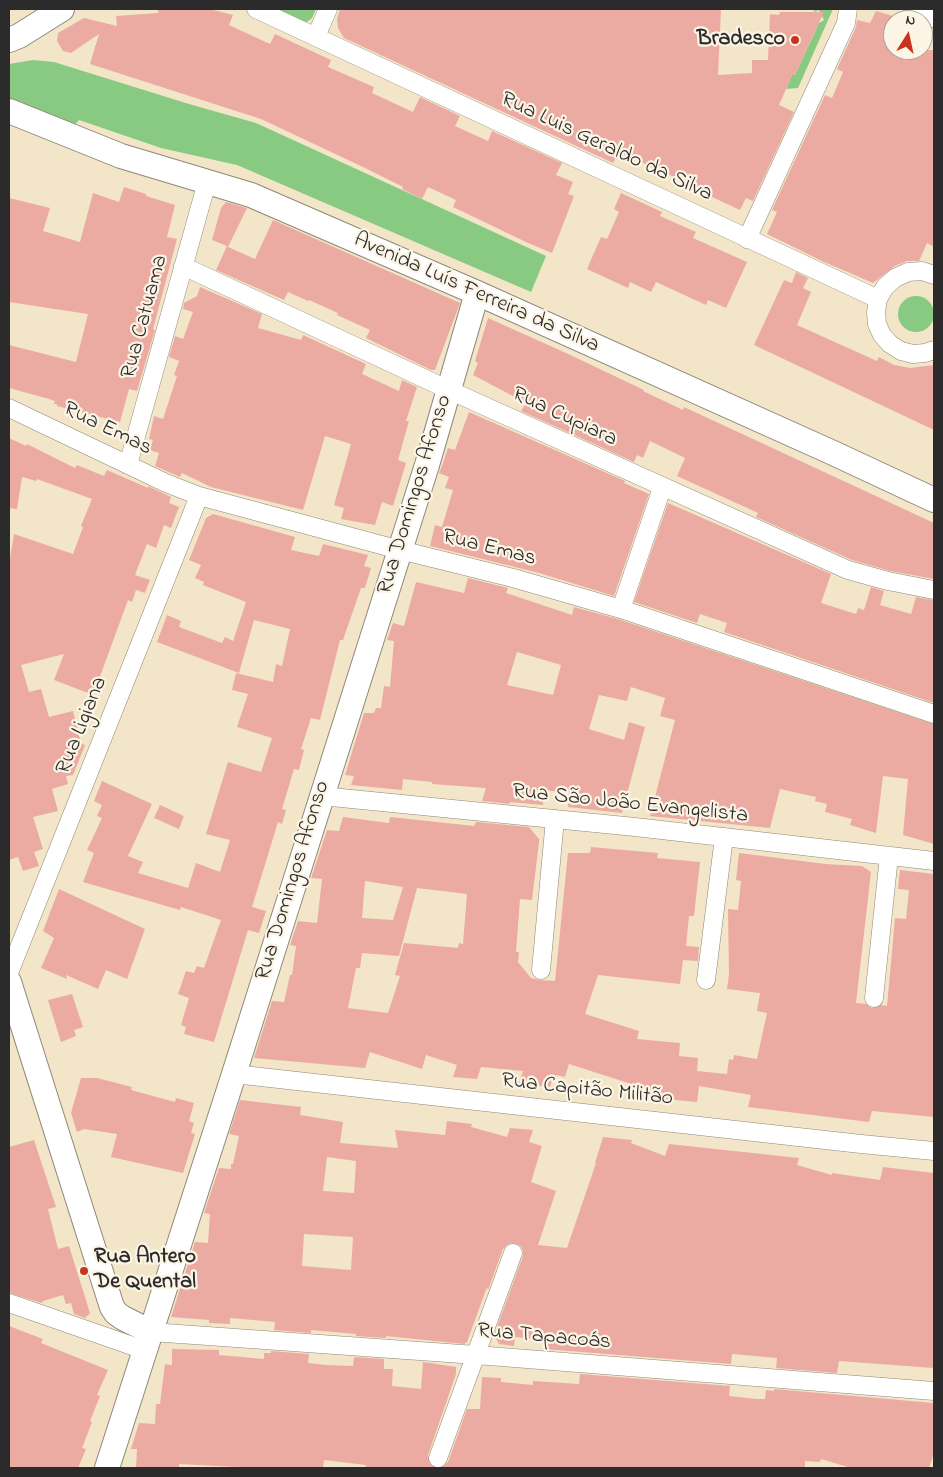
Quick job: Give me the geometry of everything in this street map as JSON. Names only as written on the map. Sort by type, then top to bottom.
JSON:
[{"type":"street","points":[[9,40],[19,36],[62,9]]},
{"type":"street","name":"Rua Luis Geraldo da Silva","points":[[256,9],[878,299]]},
{"type":"street","points":[[316,36],[328,9]]},
{"type":"street","points":[[747,239],[846,23],[848,9]]},
{"type":"street","points":[[916,9],[934,15]]},
{"type":"street","name":"Avenida Luís Ferreira da Silva","points":[[9,111],[121,156],[251,195],[477,293],[934,500]]},
{"type":"street","name":"Rua Catuama","points":[[128,465],[207,182]]},
{"type":"street","name":"Rua Cupiara","points":[[183,266],[662,488],[848,570],[888,581],[934,590]]},
{"type":"street","points":[[934,275],[922,271],[908,272],[895,278],[884,287],[878,299],[876,312],[877,324],[882,335],[890,344],[901,351],[913,354],[925,354],[934,350]]},
{"type":"street","name":"Rua Domingos Afonso","points":[[107,1468],[400,550],[477,293]]},
{"type":"street","name":"Rua Emas","points":[[9,408],[166,483],[199,496],[513,578],[621,609],[934,714]]},
{"type":"street","points":[[621,609],[662,488]]},
{"type":"street","name":"Rua Ligiana","points":[[9,973],[199,496]]},
{"type":"street","name":"Rua São João Evangelista","points":[[321,796],[555,819],[934,861]]},
{"type":"street","points":[[541,970],[555,819]]},
{"type":"street","points":[[706,980],[724,837]]},
{"type":"street","points":[[874,998],[889,856]]},
{"type":"street","points":[[9,982],[112,1307],[116,1313],[147,1341]]},
{"type":"street","name":"Rua Capitão Militão","points":[[234,1074],[934,1151]]},
{"type":"street","points":[[438,1458],[513,1253]]},
{"type":"street","name":"Rua Tapacoás","points":[[9,1303],[147,1341],[476,1355],[934,1391]]},
{"type":"green space","points":[[271,9],[316,9],[312,18],[304,24]]},
{"type":"green space","points":[[814,9],[833,9],[798,88],[786,89],[792,75],[795,75],[819,23],[824,20],[819,10],[814,12]]},
{"type":"green space","points":[[33,60],[54,62],[256,123],[546,256],[531,292],[237,165],[161,148],[79,120],[71,129],[9,106],[9,64]]},
{"type":"green space","points":[[916,296],[929,301],[934,314],[929,327],[916,332],[903,327],[898,314],[903,301]]},
{"type":"building","points":[[158,9],[209,9],[233,15],[229,25],[270,44],[275,34],[331,60],[328,67],[374,87],[372,93],[413,112],[420,97],[460,116],[455,126],[488,141],[492,131],[562,163],[556,175],[573,182],[568,194],[574,196],[552,253],[453,207],[456,200],[428,187],[422,199],[363,167],[261,119],[90,64],[99,34],[71,53],[63,51],[57,41],[58,33],[84,18],[117,26],[116,16],[158,13]]},
{"type":"building","points":[[340,9],[721,9],[718,75],[752,73],[752,60],[768,60],[770,14],[779,15],[780,12],[824,12],[779,105],[794,112],[753,201],[746,198],[740,210],[682,183],[683,181],[619,152],[613,163],[344,38],[338,28],[337,19]]},
{"type":"building","points":[[876,11],[883,13],[883,60],[933,60],[934,50],[934,247],[927,243],[919,261],[907,261],[895,266],[873,283],[767,234],[777,212],[772,210],[825,95],[832,98],[843,72],[837,69],[856,27],[857,20],[870,23]]},
{"type":"building","points":[[124,187],[175,205],[167,237],[177,239],[153,329],[155,330],[137,391],[129,389],[120,422],[57,406],[57,404],[54,404],[55,401],[9,388],[9,345],[76,362],[88,314],[9,302],[9,198],[50,208],[43,231],[80,242],[93,193],[119,202]]},
{"type":"building","points":[[621,193],[662,212],[660,216],[696,232],[693,238],[747,262],[726,308],[708,300],[706,305],[656,282],[651,292],[630,282],[628,288],[587,269],[601,237],[607,239],[619,212],[614,209]]},
{"type":"building","points":[[226,202],[247,208],[228,247],[255,259],[273,220],[460,303],[435,370],[431,370],[366,338],[370,330],[337,315],[338,313],[288,292],[284,300],[216,270],[227,246],[212,240],[221,208]]},
{"type":"building","points":[[796,272],[808,278],[803,288],[811,292],[797,325],[877,361],[879,357],[894,365],[910,368],[934,365],[934,430],[754,345],[784,280],[792,283]]},
{"type":"building","points":[[200,287],[262,314],[258,328],[301,340],[303,335],[366,364],[362,374],[399,391],[402,380],[417,387],[406,421],[409,421],[398,460],[406,463],[393,506],[382,502],[375,525],[341,519],[344,508],[334,505],[351,444],[325,436],[303,510],[211,487],[182,473],[180,477],[155,466],[159,453],[149,450],[153,440],[149,439],[154,416],[163,419],[177,376],[174,375],[179,361],[169,357],[175,336],[183,339],[193,312],[183,309],[184,303],[197,296]]},
{"type":"building","points":[[488,318],[566,353],[683,410],[684,407],[934,523],[934,579],[890,571],[852,560],[756,517],[758,513],[677,476],[685,458],[650,441],[643,458],[637,455],[634,462],[521,411],[526,403],[473,375],[478,363],[475,361]]},
{"type":"building","points":[[469,412],[625,481],[624,483],[649,494],[614,596],[539,573],[430,546],[435,525],[442,527],[453,490],[445,488],[449,477],[439,473],[448,448],[455,450]]},
{"type":"building","points":[[9,438],[26,446],[27,444],[75,468],[77,465],[104,476],[107,470],[148,488],[148,486],[171,497],[169,503],[179,507],[171,528],[164,525],[156,548],[147,544],[135,575],[150,580],[145,593],[136,590],[132,602],[128,600],[94,693],[88,693],[54,680],[64,654],[21,665],[29,692],[41,689],[49,717],[73,711],[81,743],[85,745],[73,775],[66,776],[68,784],[52,789],[58,811],[33,817],[43,849],[34,852],[39,866],[23,871],[18,857],[9,860],[9,564],[14,534],[73,554],[83,527],[81,526],[92,499],[37,479],[36,481],[22,477],[17,509],[9,508]]},
{"type":"building","points":[[668,503],[831,574],[821,603],[856,614],[858,608],[864,610],[871,587],[884,591],[880,605],[911,614],[916,597],[934,600],[934,703],[724,632],[727,623],[700,614],[697,623],[634,602]]},
{"type":"building","points":[[213,514],[295,537],[291,550],[319,556],[323,544],[368,555],[364,566],[371,568],[365,588],[361,588],[343,640],[340,640],[320,720],[311,718],[301,749],[304,750],[299,770],[294,769],[282,809],[286,810],[282,824],[278,822],[252,907],[266,911],[259,933],[248,930],[214,1042],[184,1034],[186,1027],[181,1025],[189,998],[178,994],[186,971],[194,973],[197,966],[204,968],[221,920],[181,907],[180,910],[83,882],[94,853],[87,850],[102,818],[97,816],[102,805],[94,801],[102,781],[152,804],[128,856],[143,862],[138,873],[188,888],[196,863],[220,872],[230,840],[206,834],[228,762],[261,772],[272,738],[237,727],[248,694],[232,690],[236,673],[273,682],[276,664],[282,666],[290,629],[254,620],[239,673],[157,642],[167,615],[181,621],[179,627],[222,643],[225,637],[233,641],[246,602],[203,585],[204,582],[195,578],[201,565],[189,560],[206,518]]},
{"type":"building","points":[[468,578],[508,588],[506,593],[572,615],[574,607],[618,619],[934,724],[934,844],[903,835],[908,779],[883,776],[876,833],[850,825],[852,819],[825,812],[827,804],[815,801],[816,797],[780,789],[770,828],[650,816],[675,720],[660,716],[665,698],[631,687],[627,701],[599,695],[589,729],[624,740],[629,722],[645,727],[622,813],[568,807],[569,793],[544,790],[543,805],[482,801],[486,788],[432,784],[432,782],[403,779],[402,790],[351,785],[354,776],[345,775],[364,713],[374,713],[376,708],[381,708],[384,686],[390,687],[394,641],[387,640],[393,623],[404,626],[416,582],[464,593]],"holes":[[[517,652],[561,665],[553,695],[507,685]]]},
{"type":"building","points":[[160,805],[184,816],[179,829],[154,818]]},
{"type":"building","points":[[343,817],[389,823],[390,817],[474,826],[476,822],[529,827],[539,839],[539,842],[532,900],[520,899],[516,952],[519,952],[518,962],[531,978],[540,980],[555,981],[568,853],[590,853],[591,847],[658,853],[657,858],[700,862],[694,916],[689,916],[686,946],[699,947],[698,961],[683,960],[680,984],[598,975],[585,1014],[639,1031],[637,1039],[680,1043],[679,1056],[698,1058],[697,1071],[727,1074],[729,1059],[733,1060],[734,1055],[757,1059],[767,1013],[757,1011],[760,993],[727,989],[729,974],[728,909],[738,910],[741,881],[736,880],[739,853],[825,864],[862,866],[871,872],[856,1003],[866,1004],[872,1008],[881,1005],[887,1006],[895,918],[906,919],[909,890],[898,889],[900,870],[934,874],[934,1117],[872,1111],[869,1122],[748,1107],[751,1095],[699,1086],[697,1102],[644,1097],[647,1089],[569,1064],[565,1077],[556,1075],[556,1077],[553,1077],[550,1087],[519,1083],[523,1071],[481,1067],[477,1079],[453,1077],[457,1065],[426,1055],[422,1069],[370,1052],[365,1068],[254,1058],[272,1001],[284,1002],[290,975],[292,975],[296,946],[290,945],[298,921],[317,923],[322,879],[311,878],[327,830],[339,831]],"holes":[[[365,881],[403,887],[393,920],[362,918]],[[417,888],[467,894],[463,944],[459,943],[458,948],[404,943],[395,975],[400,976],[388,1013],[348,1008],[356,968],[360,968],[362,953],[399,956]]]},
{"type":"building","points":[[59,889],[145,929],[127,979],[106,970],[98,989],[66,975],[67,979],[41,968],[54,938],[43,931]]},
{"type":"building","points":[[72,994],[83,1027],[74,1030],[76,1036],[61,1042],[48,1000]]},
{"type":"building","points":[[81,1078],[97,1078],[132,1087],[131,1090],[175,1102],[176,1098],[194,1103],[189,1121],[194,1123],[191,1133],[195,1134],[183,1173],[111,1157],[117,1134],[84,1129],[77,1132],[71,1113]]},
{"type":"building","points":[[240,1100],[301,1107],[300,1115],[343,1122],[340,1143],[398,1148],[395,1130],[445,1135],[447,1121],[472,1124],[471,1127],[507,1137],[510,1128],[533,1130],[529,1142],[542,1146],[531,1182],[556,1191],[538,1245],[567,1248],[603,1137],[632,1140],[631,1143],[665,1156],[669,1144],[799,1158],[797,1165],[832,1175],[832,1173],[880,1180],[883,1167],[934,1173],[933,1368],[839,1361],[837,1373],[776,1368],[777,1358],[732,1354],[731,1364],[544,1349],[545,1340],[515,1337],[514,1346],[499,1344],[494,1335],[523,1256],[521,1246],[512,1243],[503,1249],[467,1342],[464,1344],[386,1336],[386,1338],[356,1336],[356,1334],[311,1330],[311,1333],[274,1330],[275,1322],[230,1318],[230,1324],[209,1323],[209,1320],[171,1317],[195,1242],[208,1243],[210,1214],[204,1213],[219,1168],[231,1169],[239,1136],[229,1134]],"holes":[[[327,1157],[356,1161],[354,1193],[323,1191]],[[304,1234],[353,1237],[351,1270],[302,1266]]]},
{"type":"building","points":[[34,1140],[56,1207],[48,1209],[58,1249],[69,1246],[90,1313],[85,1318],[74,1314],[71,1303],[66,1304],[63,1295],[43,1301],[42,1303],[9,1293],[9,1147]]},
{"type":"building","points":[[9,1326],[43,1339],[41,1343],[108,1370],[97,1395],[100,1396],[90,1421],[92,1422],[82,1448],[86,1449],[78,1468],[9,1468]]},
{"type":"building","points":[[172,1349],[219,1350],[219,1355],[264,1359],[264,1353],[271,1353],[271,1351],[309,1354],[308,1363],[326,1365],[353,1366],[354,1357],[384,1359],[384,1369],[393,1369],[392,1386],[421,1389],[423,1362],[456,1367],[456,1374],[428,1455],[430,1464],[437,1468],[365,1468],[366,1465],[324,1460],[323,1468],[256,1468],[179,1464],[179,1468],[136,1468],[137,1449],[131,1449],[139,1423],[155,1424],[156,1404],[160,1404],[165,1364],[172,1365]]},
{"type":"building","points":[[580,1374],[730,1386],[729,1396],[756,1399],[765,1399],[766,1390],[774,1391],[774,1389],[934,1403],[934,1453],[929,1468],[851,1468],[821,1459],[820,1462],[805,1461],[805,1468],[440,1468],[448,1462],[467,1409],[480,1409],[482,1377],[501,1378],[501,1382],[533,1385],[533,1381],[579,1384]]},
{"type":"place","name":"Bradesco","points":[[795,40]]},
{"type":"place","name":"Rua Antero De Quental","points":[[84,1271]]}]
